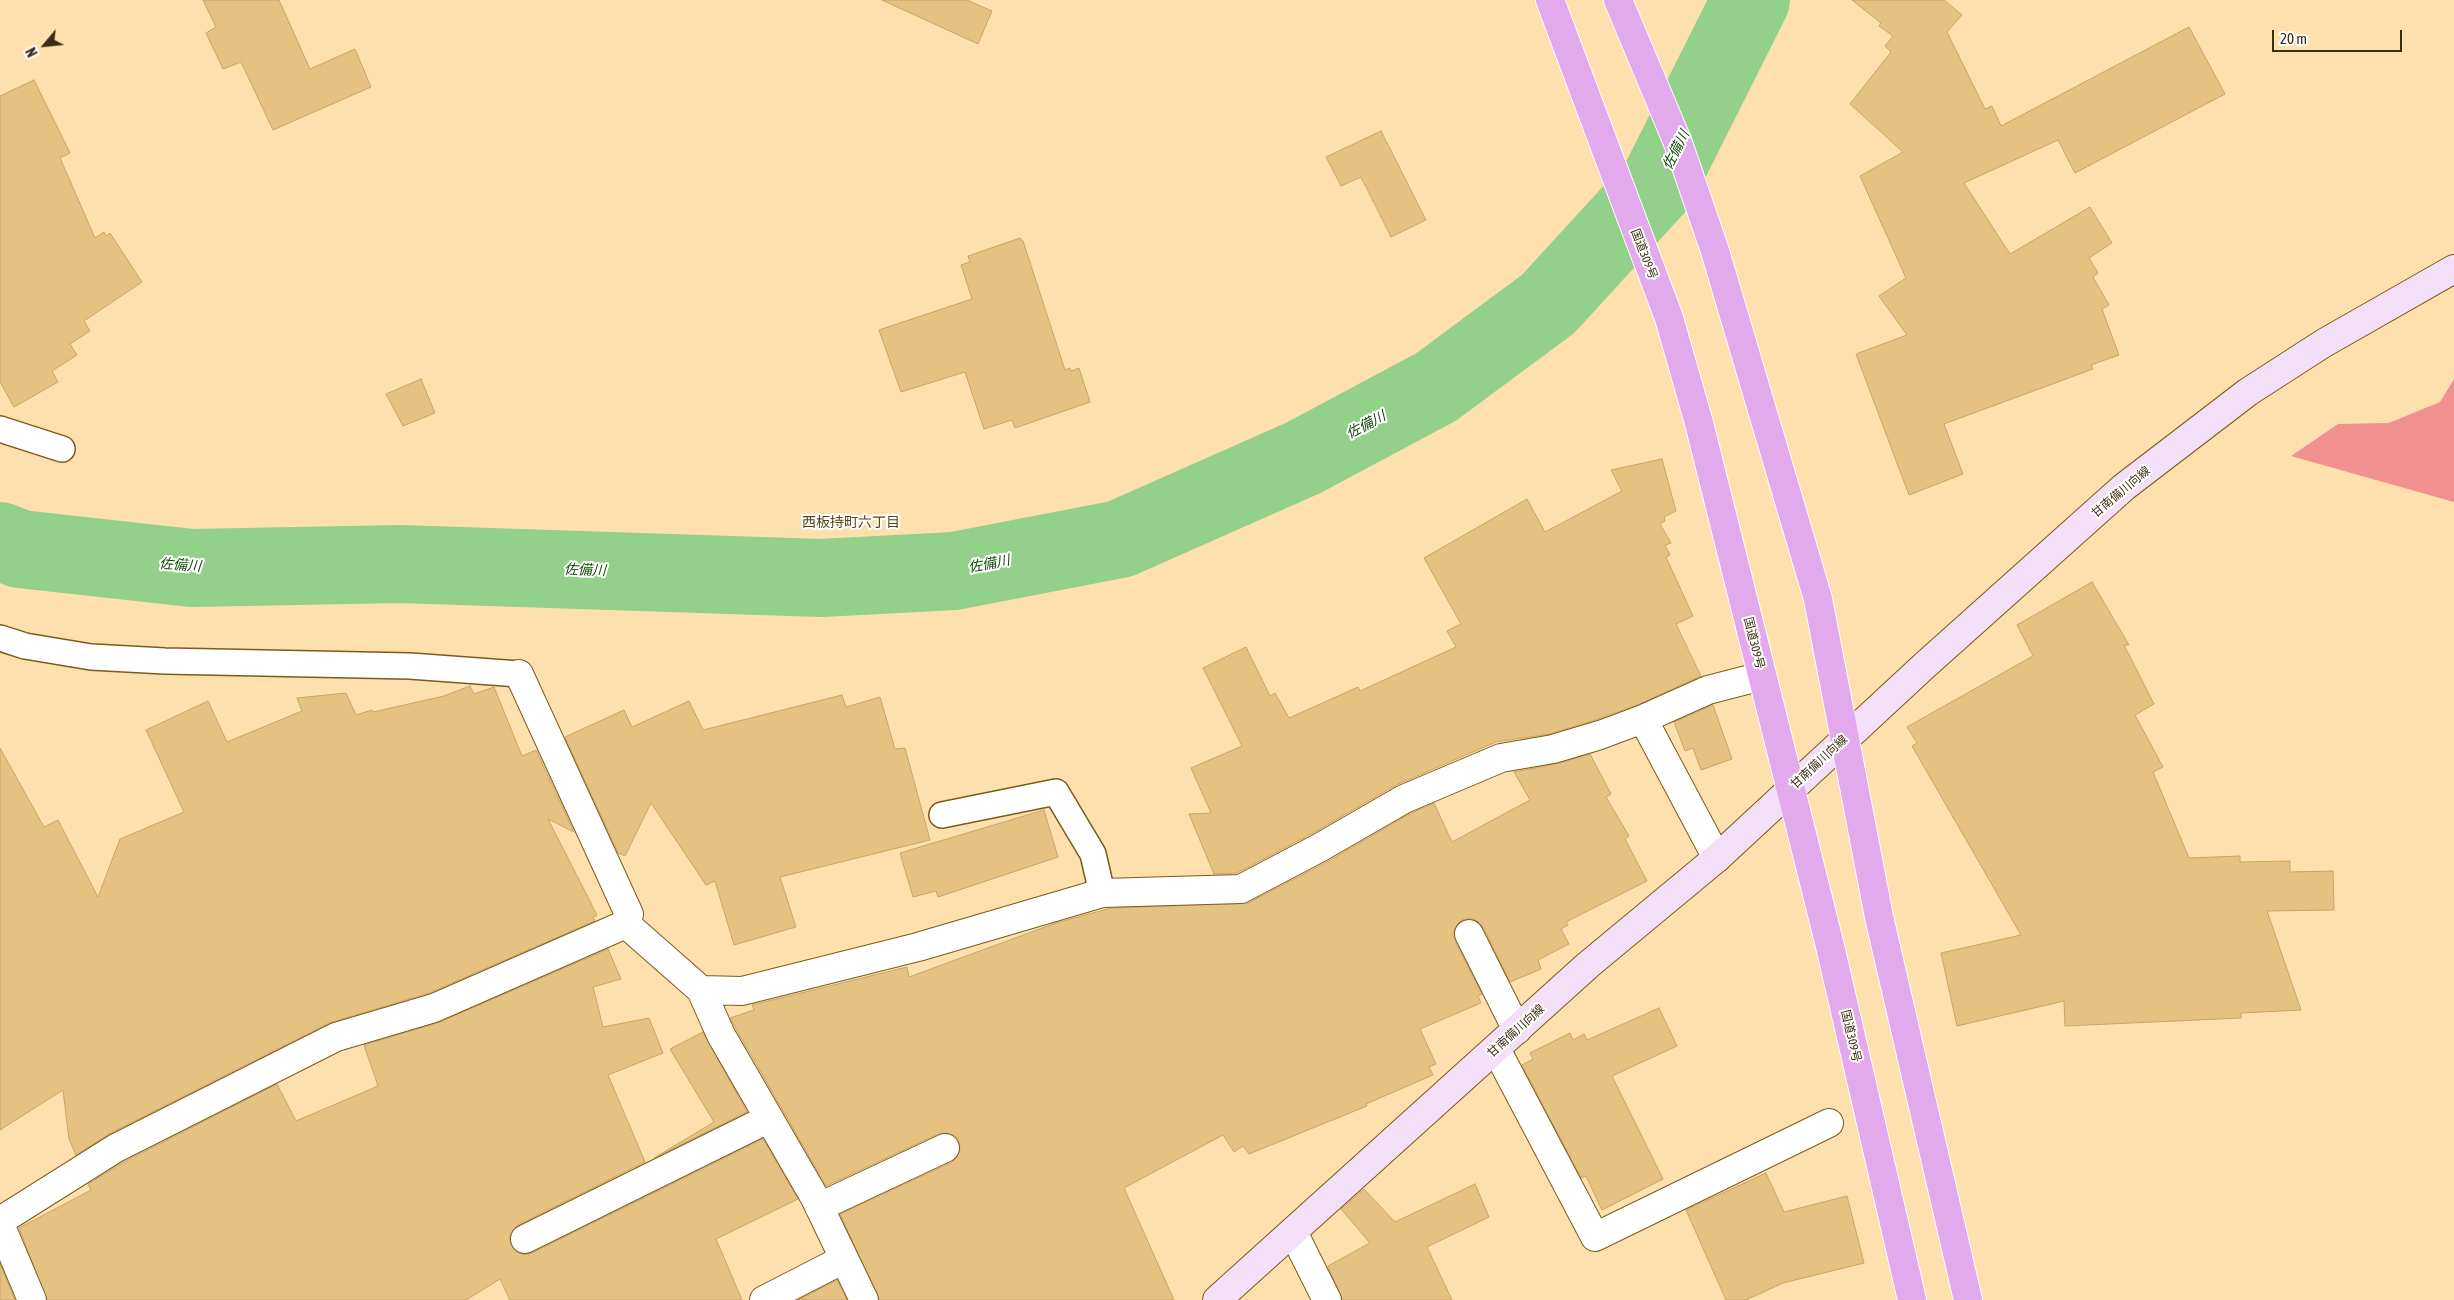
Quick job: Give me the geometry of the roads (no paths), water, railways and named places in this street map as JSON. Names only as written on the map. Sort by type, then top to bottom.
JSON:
[{"type":"highway","name":"国道309号","points":[[1550,0],[1668,318],[1699,423],[1830,946],[1912,1300]]},
{"type":"highway","points":[[1618,0],[1678,143],[1716,251],[1818,599],[1879,916],[1968,1300]]},
{"type":"main road","name":"甘南備川向線","points":[[1217,1300],[1588,965],[1717,858],[1845,738],[2124,487],[2248,392],[2324,343],[2454,269]]},
{"type":"street","points":[[32,1300],[0,1222],[116,1148],[336,1038],[434,1008],[626,924],[629,914],[519,674]]},
{"type":"street","points":[[701,990],[742,991],[751,989],[918,948],[1102,893],[1240,889],[1319,848],[1404,799],[1501,758],[1553,748],[1600,735],[1643,719],[1708,690],[1762,676]]},
{"type":"street","points":[[1643,719],[1717,858]]},
{"type":"street","points":[[626,924],[701,990],[721,1036],[819,1207],[864,1300]]},
{"type":"street","points":[[1469,934],[1516,1030]]},
{"type":"street","points":[[1496,1049],[1595,1236],[1830,1123]]},
{"type":"street","points":[[524,1239],[768,1119]]},
{"type":"street","points":[[819,1207],[946,1148]]},
{"type":"street","points":[[1293,1232],[1327,1300]]},
{"type":"street","points":[[764,1300],[844,1258]]},
{"type":"lane","points":[[0,429],[62,449]]},
{"type":"lane","points":[[0,638],[25,646],[91,657],[165,661],[410,666],[519,674]]},
{"type":"lane","points":[[942,815],[1056,792],[1093,854],[1102,893]]},
{"type":"waterway","name":"佐備川","points":[[0,541],[20,549],[192,568],[400,564],[821,578],[954,571],[1120,539],[1303,458],[1436,387],[1548,304],[1659,183],[1751,0]]},
{"type":"district","name":"西板持町六丁目","points":[[851,523]]}]
